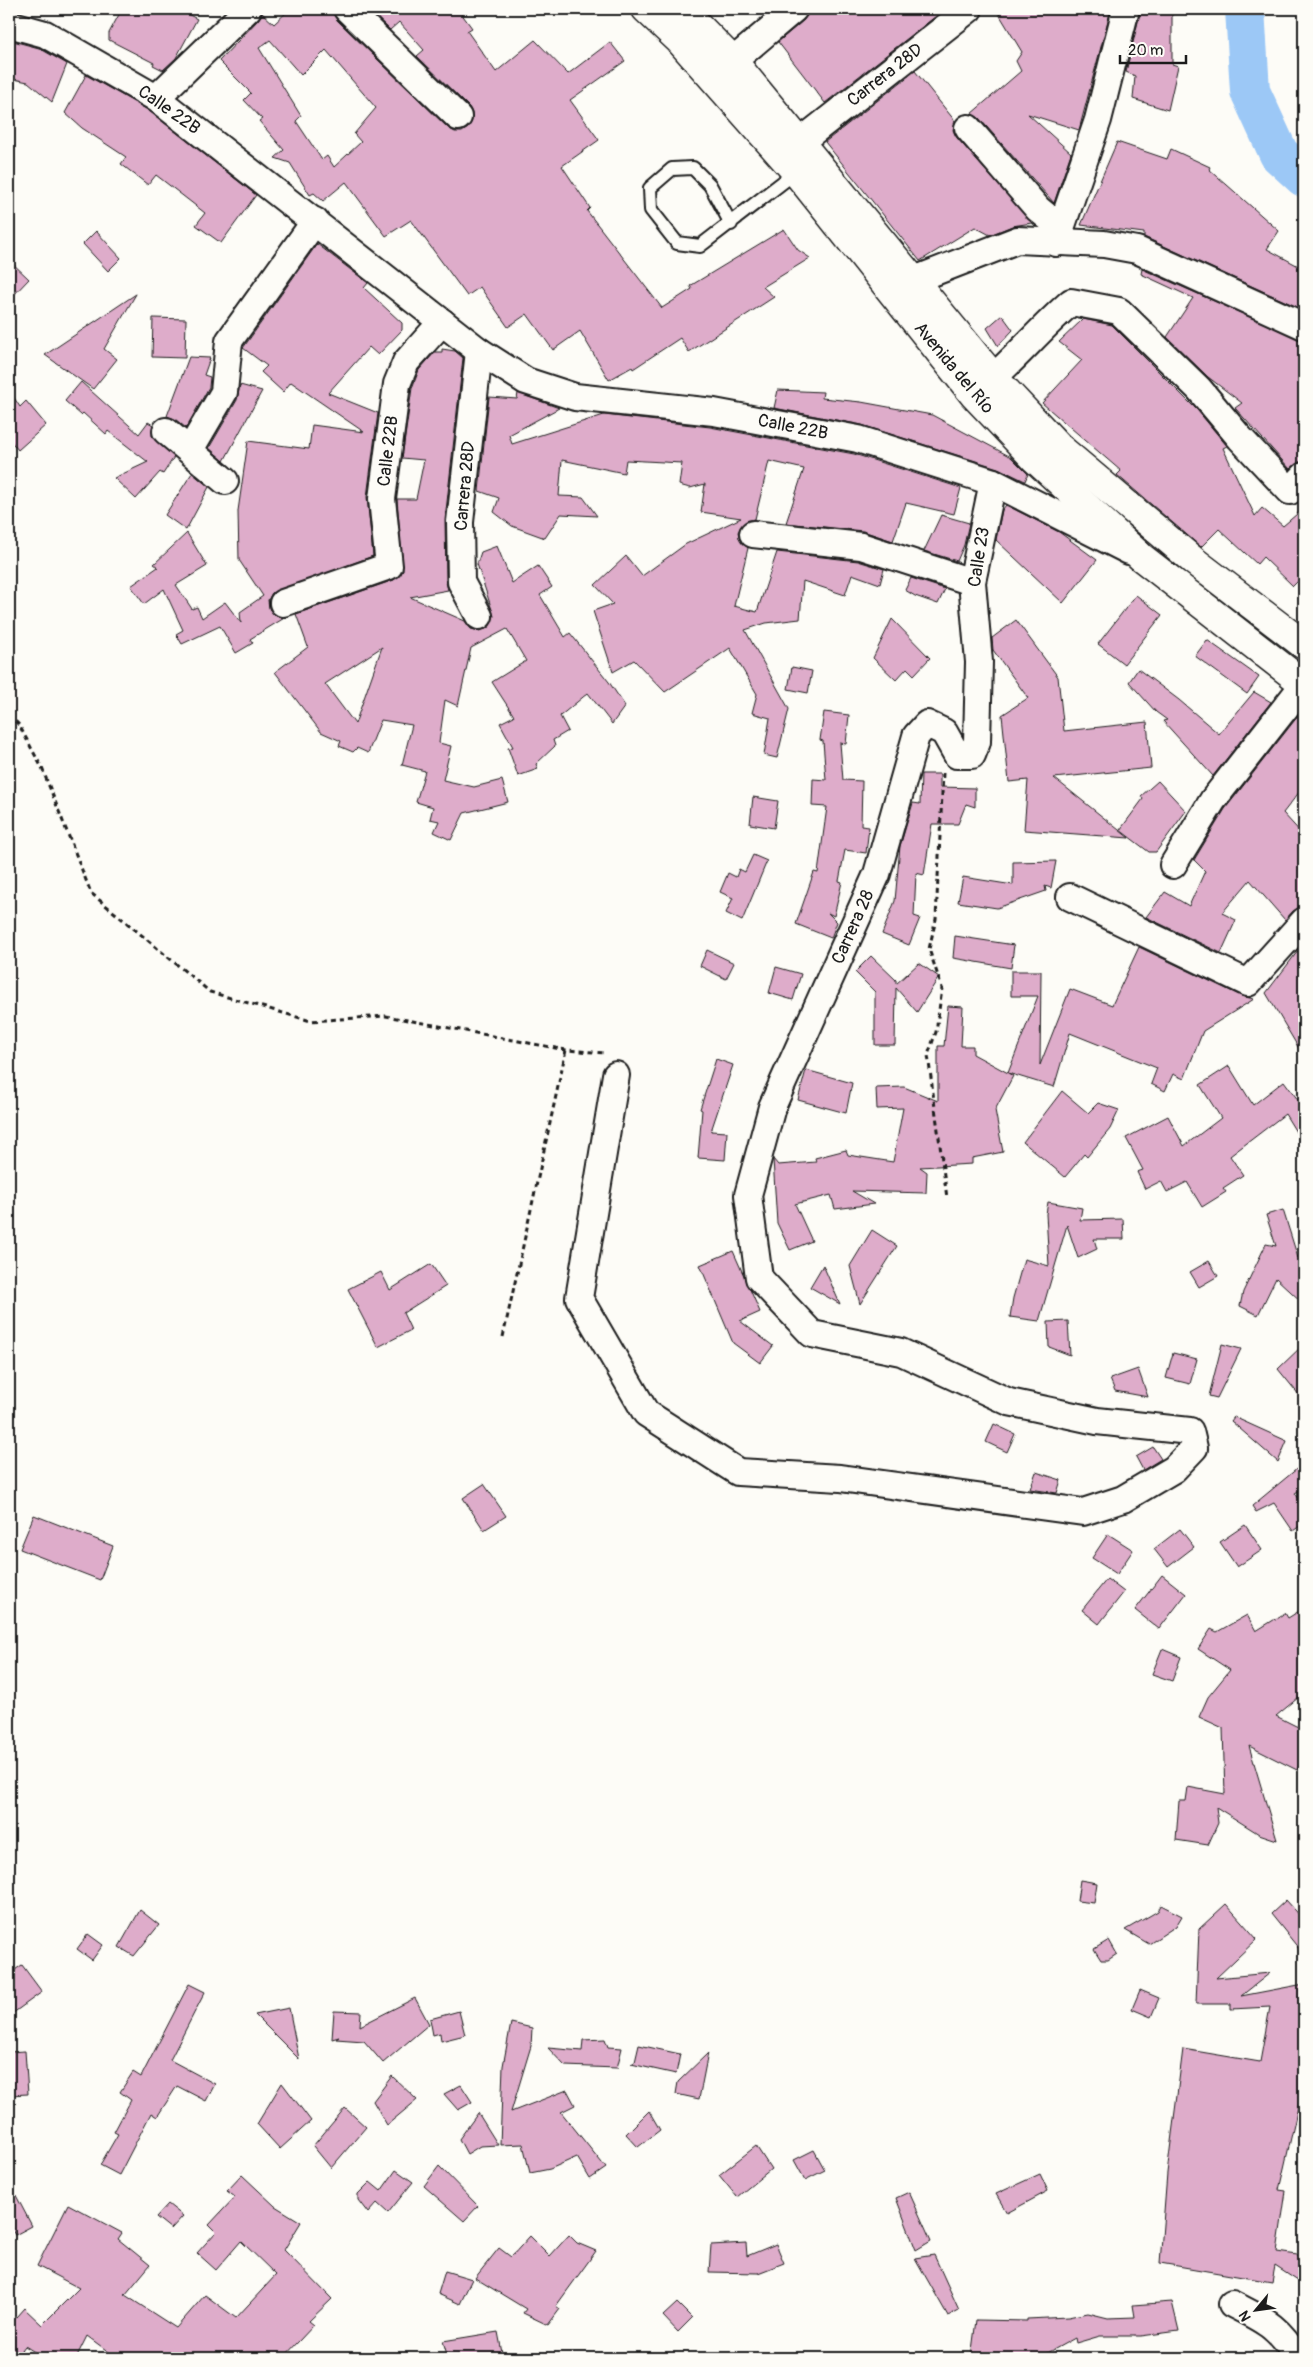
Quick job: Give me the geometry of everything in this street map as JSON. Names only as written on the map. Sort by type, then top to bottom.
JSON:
[{"type":"main road","name":"Avenida del Río","points":[[646,9],[679,40],[984,387],[1220,581],[1304,644]]},
{"type":"main road","name":"Avenida del Río","points":[[682,9],[733,61],[914,280],[984,387],[1035,459],[1141,557],[1203,606],[1301,674]]},
{"type":"main road","points":[[1203,606],[1220,581]]},
{"type":"street","points":[[156,98],[248,9]]},
{"type":"street","points":[[347,9],[458,117]]},
{"type":"street","points":[[733,61],[794,9]]},
{"type":"street","name":"Carrera 28D","points":[[800,142],[970,9]]},
{"type":"street","points":[[1059,235],[1098,120],[1126,9]]},
{"type":"street","name":"Calle 22B","points":[[9,24],[45,34],[156,98],[315,221],[478,351],[526,381],[575,397],[714,412],[858,439],[993,482],[1141,557]]},
{"type":"street","points":[[968,128],[1059,235]]},
{"type":"street","points":[[190,450],[224,392],[229,341],[315,221]]},
{"type":"street","points":[[914,280],[1017,240],[1059,235],[1137,250],[1304,326]]},
{"type":"street","points":[[984,387],[1038,331],[1071,302],[1119,311],[1199,389],[1240,438],[1290,491],[1304,476]]},
{"type":"street","name":"Calle 22B","points":[[283,603],[389,566],[382,498],[397,384],[406,362],[442,322]]},
{"type":"street","name":"Carrera 28D","points":[[478,351],[460,522],[461,582],[479,616]]},
{"type":"street","points":[[166,431],[225,481]]},
{"type":"street","name":"Calle 23","points":[[979,662],[972,582],[993,482]]},
{"type":"street","points":[[753,534],[861,546],[972,582]]},
{"type":"street","name":"Carrera 28","points":[[616,1075],[579,1298],[646,1412],[738,1472],[840,1478],[1083,1512],[1123,1499],[1174,1469],[1194,1448],[1190,1431],[1097,1421],[1009,1402],[901,1352],[812,1334],[759,1278],[748,1195],[772,1106],[877,874],[916,736],[927,724],[944,732],[957,755],[972,755],[977,742],[979,662]]},
{"type":"street","points":[[1173,865],[1213,800],[1301,674]]},
{"type":"street","points":[[1070,897],[1248,983],[1304,921]]},
{"type":"street","points":[[1232,2304],[1270,2324],[1287,2340],[1297,2358]]},
{"type":"lane","points":[[730,224],[710,185],[693,168],[672,168],[650,188],[651,210],[677,243],[700,246],[730,224],[796,172]]},
{"type":"path","points":[[9,715],[20,726],[42,768],[91,893],[210,992],[311,1022],[386,1016],[566,1050],[608,1053],[616,1075]]},
{"type":"path","points":[[943,772],[936,919],[929,949],[942,988],[936,1032],[928,1055],[947,1198]]},
{"type":"path","points":[[503,1337],[566,1050]]},
{"type":"path","points":[[9,1503],[9,1513]]},
{"type":"building","points":[[122,9],[178,9],[197,19],[176,58],[163,70],[153,65],[154,63],[109,40],[109,33]]},
{"type":"building","points":[[290,9],[332,9],[337,20],[448,128],[455,132],[462,132],[468,128],[472,121],[472,113],[469,107],[417,56],[424,50],[399,22],[390,30],[368,9],[458,9],[472,28],[467,31],[496,72],[535,40],[568,74],[610,42],[625,61],[570,100],[599,140],[562,166],[590,208],[587,211],[662,308],[692,289],[690,286],[784,229],[798,250],[810,258],[763,287],[774,297],[689,352],[680,338],[633,369],[632,367],[609,380],[580,331],[553,350],[527,314],[508,327],[480,287],[467,296],[411,220],[386,236],[346,182],[323,201],[314,193],[310,195],[290,163],[275,158],[284,150],[259,121],[262,119],[244,100],[251,93],[219,61],[258,20],[262,13],[274,24]],"holes":[[[270,40],[301,75],[326,50],[376,108],[354,134],[361,142],[334,167],[327,156],[322,160],[296,121],[301,116],[259,48]]]},
{"type":"building","points":[[809,9],[945,9],[825,103],[778,42],[804,20]]},
{"type":"building","points":[[996,9],[1111,9],[1079,130],[1028,114],[1071,153],[1054,203],[979,118],[971,114],[1021,71],[1016,61],[1022,52]]},
{"type":"building","points":[[1141,9],[1172,9],[1172,64],[1178,66],[1168,110],[1133,99],[1135,76],[1126,72]]},
{"type":"building","points":[[9,40],[39,48],[67,64],[52,102],[28,82],[9,78]]},
{"type":"building","points":[[915,71],[955,121],[953,130],[957,138],[1032,223],[1012,226],[990,235],[975,227],[920,261],[825,142]]},
{"type":"building","points":[[86,75],[148,110],[256,195],[221,243],[196,225],[205,213],[156,175],[148,185],[121,164],[126,157],[82,128],[65,113]]},
{"type":"building","points":[[1117,142],[1167,159],[1171,149],[1210,167],[1209,169],[1279,231],[1267,249],[1304,269],[1304,310],[1144,237],[1144,233],[1081,225]]},
{"type":"building","points":[[96,231],[121,258],[108,271],[83,244]]},
{"type":"building","points":[[317,244],[368,283],[364,288],[402,323],[402,330],[378,355],[369,347],[328,393],[378,413],[367,497],[373,556],[272,593],[268,600],[269,608],[274,615],[286,617],[250,639],[253,643],[236,653],[220,626],[182,644],[176,634],[183,630],[164,589],[144,604],[131,586],[158,567],[154,564],[187,533],[207,566],[176,585],[192,609],[197,607],[202,618],[225,602],[241,623],[240,612],[263,596],[239,560],[238,511],[248,441],[309,449],[312,425],[364,432],[291,382],[283,392],[261,372],[267,366],[243,348]]},
{"type":"building","points":[[9,260],[29,279],[9,300]]},
{"type":"building","points":[[1142,269],[1304,341],[1304,461],[1299,462],[1290,469],[1235,408],[1242,403],[1208,377],[1167,337],[1193,298],[1141,274]]},
{"type":"building","points":[[136,294],[104,349],[117,359],[93,389],[45,355]]},
{"type":"building","points":[[1002,315],[1013,330],[998,346],[987,328]]},
{"type":"building","points":[[153,318],[186,319],[185,358],[152,357]]},
{"type":"building","points":[[1083,319],[1112,325],[1198,411],[1227,446],[1223,448],[1255,516],[1262,508],[1283,526],[1304,508],[1304,575],[1293,586],[1263,557],[1257,564],[1219,529],[1201,547],[1117,475],[1121,471],[1042,403],[1082,360],[1059,342]]},
{"type":"building","points":[[442,349],[455,351],[463,358],[445,520],[446,582],[448,590],[410,597],[465,621],[471,629],[479,631],[486,629],[491,624],[494,616],[477,564],[481,552],[497,546],[512,583],[538,566],[552,587],[540,595],[565,637],[570,633],[609,682],[625,706],[612,724],[588,693],[560,716],[568,731],[553,740],[555,746],[536,764],[538,769],[518,776],[508,748],[513,747],[500,723],[514,716],[492,682],[526,661],[507,629],[471,648],[458,706],[445,700],[439,743],[451,746],[443,780],[474,787],[502,780],[508,802],[464,813],[451,840],[434,832],[439,821],[430,819],[433,807],[416,802],[425,771],[402,765],[412,725],[381,720],[368,753],[357,748],[353,752],[339,746],[341,741],[321,732],[275,672],[308,647],[296,614],[394,580],[403,571],[397,499],[416,499],[424,460],[402,458],[412,388],[419,370],[435,352],[442,352]],"holes":[[[382,647],[355,724],[325,684]]]},
{"type":"building","points":[[189,357],[210,358],[204,375],[210,377],[209,387],[186,428],[175,419],[167,416]]},
{"type":"building","points":[[81,382],[139,434],[148,422],[153,425],[152,436],[174,457],[163,474],[160,472],[136,499],[114,478],[148,462],[108,431],[106,434],[83,413],[81,415],[65,401]]},
{"type":"building","points":[[240,385],[262,391],[224,461],[209,448],[237,400]]},
{"type":"building","points":[[9,390],[20,407],[26,401],[46,425],[18,450],[9,439]]},
{"type":"building","points":[[778,390],[823,392],[822,398],[861,402],[932,415],[1011,457],[1028,474],[1025,481],[998,468],[862,425],[774,408]]},
{"type":"building","points":[[518,393],[559,408],[509,435],[512,444],[604,415],[710,427],[854,454],[961,488],[954,514],[906,503],[893,541],[863,531],[786,523],[804,469],[769,461],[755,519],[747,521],[738,532],[740,540],[748,548],[734,606],[757,612],[777,552],[858,561],[884,569],[880,584],[852,574],[845,595],[803,581],[800,619],[766,623],[745,630],[789,709],[777,758],[764,755],[770,718],[752,713],[757,694],[730,648],[665,692],[634,660],[613,672],[593,611],[613,604],[595,585],[626,556],[642,576],[686,544],[741,518],[701,512],[705,484],[690,488],[679,485],[682,463],[626,460],[624,473],[562,460],[559,496],[583,497],[597,516],[561,514],[545,538],[512,526],[494,512],[499,498],[479,491],[489,397],[517,399]]},
{"type":"building","points":[[192,473],[209,487],[186,530],[165,515]]},
{"type":"building","points":[[1006,505],[1059,532],[1097,560],[1063,603],[996,540],[1002,510]]},
{"type":"building","points":[[941,515],[969,523],[964,545],[957,561],[924,551]]},
{"type":"building","points":[[911,578],[945,589],[938,604],[915,596],[905,590]]},
{"type":"building","points":[[1136,595],[1162,615],[1124,664],[1098,644]]},
{"type":"building","points":[[892,619],[930,658],[914,675],[907,668],[896,680],[873,658]]},
{"type":"building","points":[[1016,620],[1058,677],[1064,731],[1147,722],[1151,768],[1054,778],[1129,838],[1024,830],[1028,780],[1009,782],[1002,715],[1028,698],[993,650],[992,638]]},
{"type":"building","points":[[1207,640],[1259,677],[1247,694],[1195,656]]},
{"type":"building","points":[[792,667],[812,671],[808,693],[788,689]]},
{"type":"building","points":[[1138,669],[1219,734],[1254,692],[1271,702],[1213,776],[1163,721],[1167,720],[1156,712],[1129,682]]},
{"type":"building","points":[[824,712],[849,715],[846,744],[840,743],[843,780],[862,781],[861,826],[869,827],[866,853],[845,850],[839,881],[842,882],[834,916],[828,913],[837,922],[831,938],[796,924],[814,872],[818,873],[827,807],[812,806],[813,779],[826,780],[823,741],[820,740]]},
{"type":"building","points":[[1298,716],[1304,719],[1304,786],[1283,813],[1304,836],[1304,906],[1293,911],[1285,920],[1250,880],[1222,913],[1236,920],[1221,953],[1146,917],[1165,892],[1189,906],[1205,871],[1194,860],[1225,809]]},
{"type":"building","points":[[921,774],[940,774],[940,787],[975,788],[975,807],[966,804],[958,824],[932,824],[924,875],[916,873],[914,916],[920,918],[909,945],[882,934],[895,901],[900,846],[913,803],[920,804]]},
{"type":"building","points":[[1158,781],[1186,811],[1156,852],[1149,852],[1120,830],[1143,799],[1141,796]]},
{"type":"building","points":[[753,797],[778,801],[774,828],[750,824]]},
{"type":"building","points":[[753,855],[767,861],[742,921],[726,913],[733,898],[720,892],[728,873],[736,877],[739,869],[745,872]]},
{"type":"building","points":[[1056,861],[1051,888],[1045,886],[1046,891],[997,908],[958,902],[963,877],[1013,885],[1013,862]]},
{"type":"building","points":[[955,936],[1014,945],[1011,968],[953,958]]},
{"type":"building","points":[[1304,943],[1304,1057],[1266,993]]},
{"type":"building","points":[[1139,947],[1241,996],[1254,999],[1203,1031],[1184,1079],[1173,1074],[1165,1091],[1151,1084],[1157,1068],[1070,1033],[1054,1087],[1008,1073],[1038,996],[1011,996],[1011,971],[1041,971],[1040,1065],[1070,989],[1112,1005]]},
{"type":"building","points":[[707,950],[734,963],[726,979],[700,966]]},
{"type":"building","points":[[871,956],[896,980],[896,984],[919,963],[939,977],[917,1012],[896,988],[895,1045],[875,1045],[875,992],[855,972]]},
{"type":"building","points":[[776,967],[801,974],[793,1000],[769,993]]},
{"type":"building","points":[[948,1006],[963,1007],[961,1046],[973,1046],[973,1054],[1013,1076],[995,1110],[1003,1152],[972,1158],[972,1164],[920,1167],[927,1172],[926,1193],[852,1191],[874,1204],[835,1209],[831,1195],[795,1204],[812,1241],[790,1250],[777,1223],[773,1159],[778,1165],[816,1162],[815,1158],[846,1150],[848,1155],[893,1162],[903,1108],[877,1109],[876,1088],[904,1087],[938,1101],[938,1046],[944,1046]]},
{"type":"building","points":[[716,1059],[733,1065],[711,1131],[727,1132],[725,1160],[698,1158],[702,1110],[700,1109]]},
{"type":"building","points":[[1229,1066],[1253,1105],[1284,1081],[1304,1108],[1304,1145],[1285,1114],[1230,1156],[1243,1175],[1223,1188],[1226,1192],[1202,1207],[1187,1182],[1167,1192],[1161,1181],[1145,1189],[1137,1172],[1143,1170],[1126,1138],[1168,1116],[1184,1146],[1221,1118],[1200,1085]]},
{"type":"building","points":[[806,1070],[852,1083],[846,1113],[798,1100]]},
{"type":"building","points":[[1062,1091],[1088,1113],[1098,1103],[1119,1110],[1110,1129],[1087,1157],[1084,1154],[1065,1177],[1023,1142]]},
{"type":"building","points":[[1048,1202],[1082,1208],[1080,1220],[1123,1219],[1124,1239],[1094,1239],[1097,1249],[1078,1258],[1067,1225],[1039,1321],[1010,1317],[1013,1298],[1024,1259],[1049,1266],[1046,1214]]},
{"type":"building","points":[[1283,1210],[1298,1258],[1304,1251],[1304,1304],[1276,1278],[1258,1315],[1240,1306],[1243,1292],[1266,1244],[1276,1246],[1266,1215]]},
{"type":"building","points":[[872,1230],[897,1246],[860,1304],[850,1266]]},
{"type":"building","points":[[733,1251],[760,1312],[740,1321],[773,1346],[760,1363],[733,1343],[700,1265]]},
{"type":"building","points":[[1209,1261],[1218,1276],[1199,1287],[1190,1272]]},
{"type":"building","points":[[431,1264],[446,1286],[403,1313],[411,1330],[378,1347],[348,1289],[381,1272],[390,1290]]},
{"type":"building","points":[[823,1265],[840,1304],[810,1287]]},
{"type":"building","points":[[1068,1321],[1070,1355],[1049,1347],[1048,1322]]},
{"type":"building","points":[[1222,1344],[1241,1349],[1217,1398],[1209,1396]]},
{"type":"building","points":[[1304,1344],[1304,1401],[1278,1369]]},
{"type":"building","points":[[1173,1353],[1197,1359],[1190,1384],[1166,1378]]},
{"type":"building","points":[[1138,1369],[1148,1397],[1115,1391],[1110,1379]]},
{"type":"building","points":[[1234,1417],[1287,1441],[1278,1462],[1231,1421]]},
{"type":"building","points":[[994,1424],[1015,1434],[1007,1452],[986,1442]]},
{"type":"building","points":[[1153,1447],[1161,1459],[1143,1470],[1136,1457]]},
{"type":"building","points":[[1304,1463],[1304,1488],[1295,1493],[1304,1506],[1304,1523],[1293,1531],[1274,1503],[1256,1512],[1252,1506]]},
{"type":"building","points":[[1036,1472],[1061,1480],[1057,1493],[1030,1489]]},
{"type":"building","points":[[484,1484],[506,1516],[484,1530],[463,1498]]},
{"type":"building","points":[[34,1515],[113,1546],[100,1580],[20,1549]]},
{"type":"building","points":[[1245,1525],[1262,1550],[1237,1567],[1220,1542]]},
{"type":"building","points":[[1180,1529],[1194,1547],[1168,1567],[1154,1549]]},
{"type":"building","points":[[1108,1534],[1133,1550],[1117,1574],[1092,1558]]},
{"type":"building","points":[[1162,1575],[1186,1594],[1159,1629],[1135,1610]]},
{"type":"building","points":[[1107,1579],[1124,1592],[1099,1624],[1082,1610]]},
{"type":"building","points":[[1304,1608],[1304,1693],[1276,1716],[1304,1730],[1304,1754],[1297,1770],[1249,1746],[1277,1840],[1259,1834],[1216,1807],[1218,1823],[1208,1845],[1176,1840],[1179,1801],[1186,1801],[1188,1787],[1225,1794],[1223,1728],[1199,1717],[1208,1697],[1230,1670],[1198,1649],[1211,1629],[1217,1632],[1247,1615],[1256,1631],[1285,1613],[1288,1618]]},
{"type":"building","points":[[1162,1649],[1181,1657],[1172,1681],[1152,1674]]},
{"type":"building","points":[[1080,1880],[1097,1883],[1094,1903],[1077,1901]]},
{"type":"building","points":[[1286,1900],[1304,1920],[1304,1955],[1271,1914]]},
{"type":"building","points":[[1226,1904],[1257,1939],[1216,1978],[1270,1973],[1241,1996],[1304,1984],[1304,2081],[1279,2190],[1286,2191],[1277,2252],[1304,2256],[1304,2285],[1275,2266],[1272,2282],[1160,2263],[1167,2173],[1183,2049],[1260,2062],[1270,2007],[1231,2009],[1231,2004],[1196,2004],[1199,1929]]},
{"type":"building","points":[[1161,1905],[1182,1916],[1176,1926],[1149,1944],[1125,1930],[1158,1911]]},
{"type":"building","points":[[140,1910],[159,1925],[134,1956],[119,1947]]},
{"type":"building","points":[[88,1934],[103,1945],[92,1960],[77,1949]]},
{"type":"building","points":[[1109,1940],[1117,1954],[1108,1960],[1101,1960],[1094,1949]]},
{"type":"building","points":[[22,1965],[42,1992],[9,2016],[9,1974]]},
{"type":"building","points":[[189,1984],[205,1992],[170,2060],[215,2084],[206,2101],[177,2086],[157,2117],[151,2113],[119,2175],[100,2165],[118,2134],[114,2132],[131,2100],[120,2092],[133,2072],[141,2077]]},
{"type":"building","points":[[1140,1990],[1159,1998],[1151,2017],[1132,2009]]},
{"type":"building","points":[[415,1998],[429,2024],[383,2063],[364,2041],[336,2039],[339,2037],[332,2039],[334,2011],[361,2012],[360,2026]]},
{"type":"building","points":[[289,2008],[299,2059],[255,2015]]},
{"type":"building","points":[[459,2011],[465,2035],[441,2041],[440,2033],[433,2035],[430,2019]]},
{"type":"building","points":[[511,2023],[532,2028],[531,2046],[511,2112],[567,2090],[575,2105],[561,2112],[606,2168],[590,2179],[577,2157],[550,2169],[530,2173],[523,2144],[500,2145],[503,2066]]},
{"type":"building","points":[[605,2039],[608,2047],[622,2048],[617,2068],[565,2066],[548,2048],[582,2051],[583,2040]]},
{"type":"building","points":[[639,2045],[680,2054],[676,2074],[631,2064],[635,2062]]},
{"type":"building","points":[[25,2051],[28,2094],[9,2095],[9,2052]]},
{"type":"building","points":[[708,2053],[699,2099],[676,2094],[678,2082]]},
{"type":"building","points":[[392,2076],[417,2100],[387,2125],[373,2101]]},
{"type":"building","points":[[282,2083],[311,2121],[280,2149],[257,2124]]},
{"type":"building","points":[[461,2085],[472,2102],[458,2110],[444,2094]]},
{"type":"building","points":[[345,2108],[366,2127],[331,2168],[313,2146]]},
{"type":"building","points":[[649,2111],[660,2130],[638,2147],[626,2134]]},
{"type":"building","points":[[478,2113],[498,2145],[480,2146],[467,2154],[459,2139]]},
{"type":"building","points":[[756,2146],[771,2169],[737,2197],[719,2175]]},
{"type":"building","points":[[814,2150],[825,2170],[805,2180],[794,2160]]},
{"type":"building","points":[[439,2166],[478,2206],[464,2221],[424,2186]]},
{"type":"building","points":[[396,2170],[413,2182],[388,2213],[377,2203],[368,2213],[358,2200],[358,2194],[370,2182],[381,2191]]},
{"type":"building","points":[[1040,2174],[1048,2191],[1007,2213],[996,2194]]},
{"type":"building","points":[[242,2175],[275,2206],[301,2222],[284,2250],[332,2299],[309,2321],[314,2325],[283,2358],[117,2358],[87,2336],[76,2358],[44,2358],[25,2346],[16,2358],[9,2358],[9,2325],[24,2308],[42,2325],[79,2288],[37,2266],[68,2204],[122,2233],[118,2239],[150,2265],[125,2295],[176,2328],[205,2295],[236,2318],[276,2275],[241,2241],[216,2270],[197,2253],[216,2232],[209,2225],[235,2197],[227,2191]]},
{"type":"building","points":[[9,2182],[32,2226],[15,2235],[9,2225]]},
{"type":"building","points":[[909,2192],[931,2241],[916,2250],[896,2198]]},
{"type":"building","points":[[168,2204],[183,2216],[171,2229],[156,2217]]},
{"type":"building","points":[[569,2235],[577,2243],[596,2251],[556,2306],[560,2309],[548,2325],[523,2313],[526,2309],[475,2278],[499,2248],[511,2257],[530,2236],[550,2256]]},
{"type":"building","points":[[746,2243],[747,2256],[776,2244],[784,2263],[758,2273],[709,2272],[711,2245]]},
{"type":"building","points":[[934,2255],[959,2310],[948,2316],[915,2258]]},
{"type":"building","points":[[445,2271],[472,2279],[460,2304],[438,2294]]},
{"type":"building","points":[[1172,2302],[1179,2331],[1141,2336],[1100,2336],[1076,2343],[1075,2338],[1044,2355],[1024,2356],[1024,2358],[971,2358],[976,2320],[1027,2321],[1027,2319],[1068,2317],[1088,2313],[1108,2318],[1135,2317],[1133,2305]]},
{"type":"building","points":[[677,2303],[692,2318],[678,2332],[663,2316]]},
{"type":"building","points":[[498,2332],[503,2358],[448,2358],[443,2341]]},
{"type":"waterway","points":[[1245,9],[1250,91],[1279,154],[1304,177]]}]
